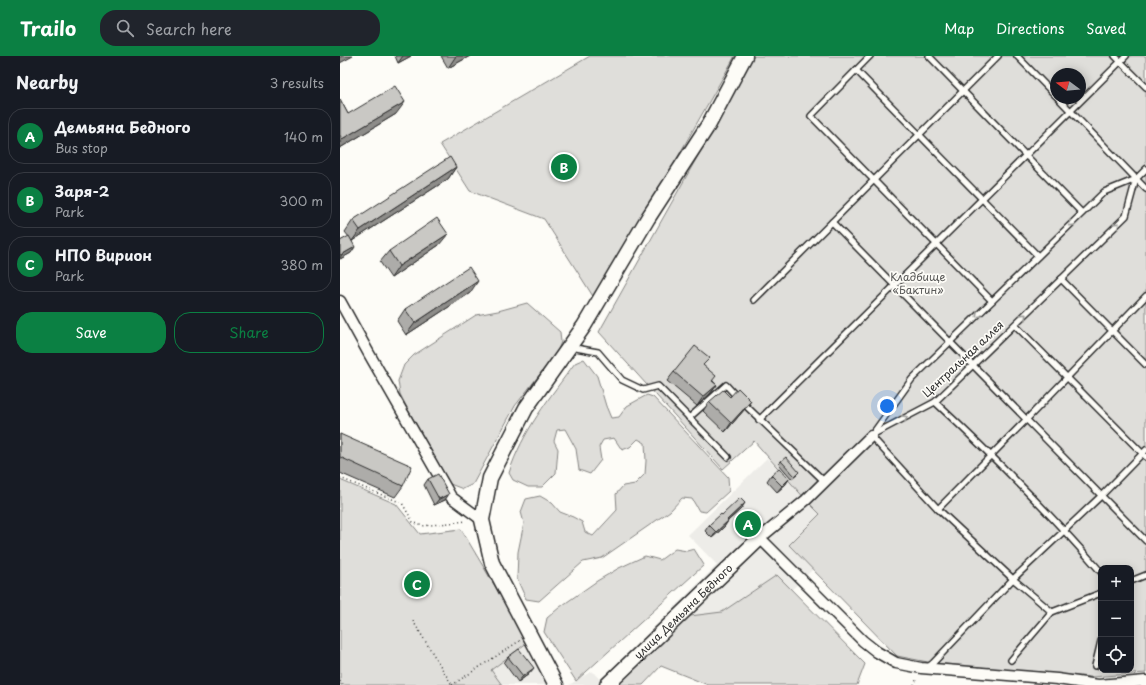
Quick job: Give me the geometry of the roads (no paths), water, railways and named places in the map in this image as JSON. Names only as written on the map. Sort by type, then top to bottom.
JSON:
[{"type":"street","points":[[556,685],[492,563],[482,520],[490,478],[526,408],[584,326],[648,218],[709,124],[745,56]]},
{"type":"street","points":[[340,301],[451,497],[482,520]]},
{"type":"street","points":[[870,436],[806,500],[760,538],[863,641],[877,652],[896,662],[926,668],[1076,681],[1098,685],[1146,681]]},
{"type":"street","name":"улица Демьяна Бедного","points":[[607,685],[760,538]]},
{"type":"lane","points":[[870,56],[811,116],[992,301]]},
{"type":"lane","points":[[930,56],[1082,213]]},
{"type":"lane","points":[[754,300],[998,56]]},
{"type":"lane","points":[[1017,56],[1050,90]]},
{"type":"lane","points":[[1115,56],[1146,87]]},
{"type":"lane","points":[[759,420],[1126,56]]},
{"type":"lane","points":[[856,70],[1038,256]]},
{"type":"lane","points":[[1064,104],[1146,189]]},
{"type":"lane","name":"Центральная аллея","points":[[870,436],[912,378],[1082,213],[1104,192],[1136,179],[1146,169]]},
{"type":"lane","name":"Центральная аллея","points":[[870,436],[935,402],[1126,216],[1136,179]]},
{"type":"lane","points":[[832,222],[1146,541]]},
{"type":"lane","points":[[1062,279],[1146,366]]},
{"type":"lane","points":[[938,509],[1146,296]]},
{"type":"lane","points":[[926,668],[933,663],[1013,579],[1145,454],[1066,377],[1015,324]]},
{"type":"lane","points":[[569,347],[598,352],[622,380],[643,390],[658,386],[728,457]]},
{"type":"lane","points":[[690,418],[726,384],[759,420],[824,481]]},
{"type":"lane","points":[[935,402],[991,455],[1065,531],[1098,569]]},
{"type":"lane","points":[[870,436],[938,509],[1013,579],[1052,612]]},
{"type":"lane","points":[[1134,580],[1146,575]]},
{"type":"lane","points":[[1011,660],[1052,612],[1098,594]]},
{"type":"lane","points":[[1095,666],[1098,654]]},
{"type":"place","name":"Заря-2","points":[[564,167]]},
{"type":"place","name":"Демьяна Бедного","points":[[748,524]]},
{"type":"place","name":"НПО Вирион","points":[[417,584]]},
{"type":"park label","name":"Кладбище «Бактин»","points":[[918,283]]}]
